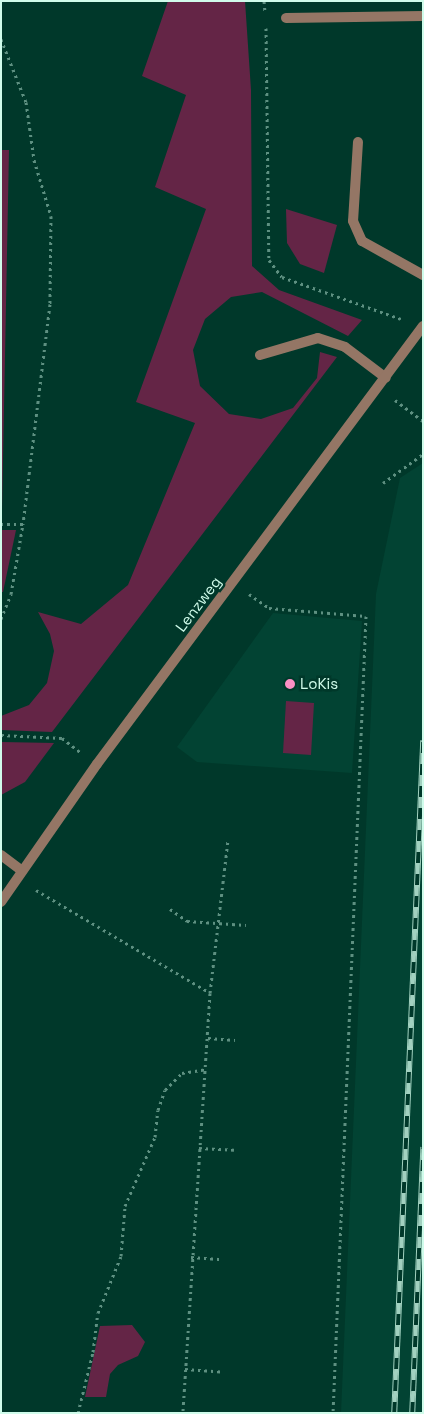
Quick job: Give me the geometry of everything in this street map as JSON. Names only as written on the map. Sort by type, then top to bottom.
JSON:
[{"type":"street","points":[[286,18],[423,16]]},
{"type":"street","points":[[358,142],[353,221],[362,241],[423,275]]},
{"type":"street","name":"Lenzweg","points":[[1,902],[97,764],[423,327]]},
{"type":"street","points":[[260,355],[318,338],[345,347],[386,378]]},
{"type":"street","points":[[1,856],[19,874]]},
{"type":"path","points":[[264,1],[269,260],[282,277],[423,327]]},
{"type":"path","points":[[1,39],[26,102],[34,160],[51,216],[50,304],[23,524],[11,594],[1,619]]},
{"type":"path","points":[[378,387],[423,421]]},
{"type":"path","points":[[383,483],[423,454]]},
{"type":"path","points":[[1,524],[23,524]]},
{"type":"path","points":[[233,582],[269,608],[366,616],[333,1413]]},
{"type":"path","points":[[1,735],[62,738],[97,764]]},
{"type":"path","points":[[183,1413],[191,1257],[210,993],[228,839]]},
{"type":"path","points":[[19,874],[210,993]]},
{"type":"path","points":[[170,909],[187,921],[246,925]]},
{"type":"path","points":[[208,1038],[235,1040]]},
{"type":"path","points":[[78,1413],[93,1352],[98,1313],[121,1256],[125,1206],[155,1137],[158,1110],[165,1090],[182,1073],[206,1069]]},
{"type":"path","points":[[199,1148],[234,1150]]},
{"type":"path","points":[[191,1257],[222,1259]]},
{"type":"path","points":[[185,1369],[224,1372]]},
{"type":"shaded area","points":[[168,1],[245,1],[251,90],[252,266],[279,290],[362,320],[348,336],[262,292],[231,297],[205,319],[193,350],[200,386],[229,414],[261,419],[293,408],[317,378],[320,352],[337,357],[52,732],[1,730],[1,716],[29,705],[47,683],[54,651],[50,634],[38,612],[81,624],[128,585],[195,423],[136,402],[206,209],[155,187],[186,95],[142,76]]},
{"type":"shaded area","points":[[1,150],[9,150],[2,511],[1,511]]},
{"type":"shaded area","points":[[286,209],[337,225],[324,273],[300,264],[287,243]]},
{"type":"shaded area","points":[[423,463],[423,1413],[341,1413],[376,594],[400,478]]},
{"type":"shaded area","points":[[1,530],[16,530],[3,592],[1,592]]},
{"type":"shaded area","name":"LoKis","points":[[273,613],[362,621],[352,773],[197,762],[177,747]]},
{"type":"shaded area","points":[[286,701],[314,703],[311,755],[283,753]]},
{"type":"shaded area","points":[[1,742],[54,743],[25,782],[1,795]]},
{"type":"shaded area","points":[[132,1325],[145,1342],[138,1356],[118,1365],[110,1374],[106,1397],[85,1397],[100,1326]]},
{"type":"railway","points":[[394,1413],[423,741]]},
{"type":"railway","points":[[412,1413],[423,1147]]},
{"type":"place","name":"LoKis","points":[[290,684]]}]
